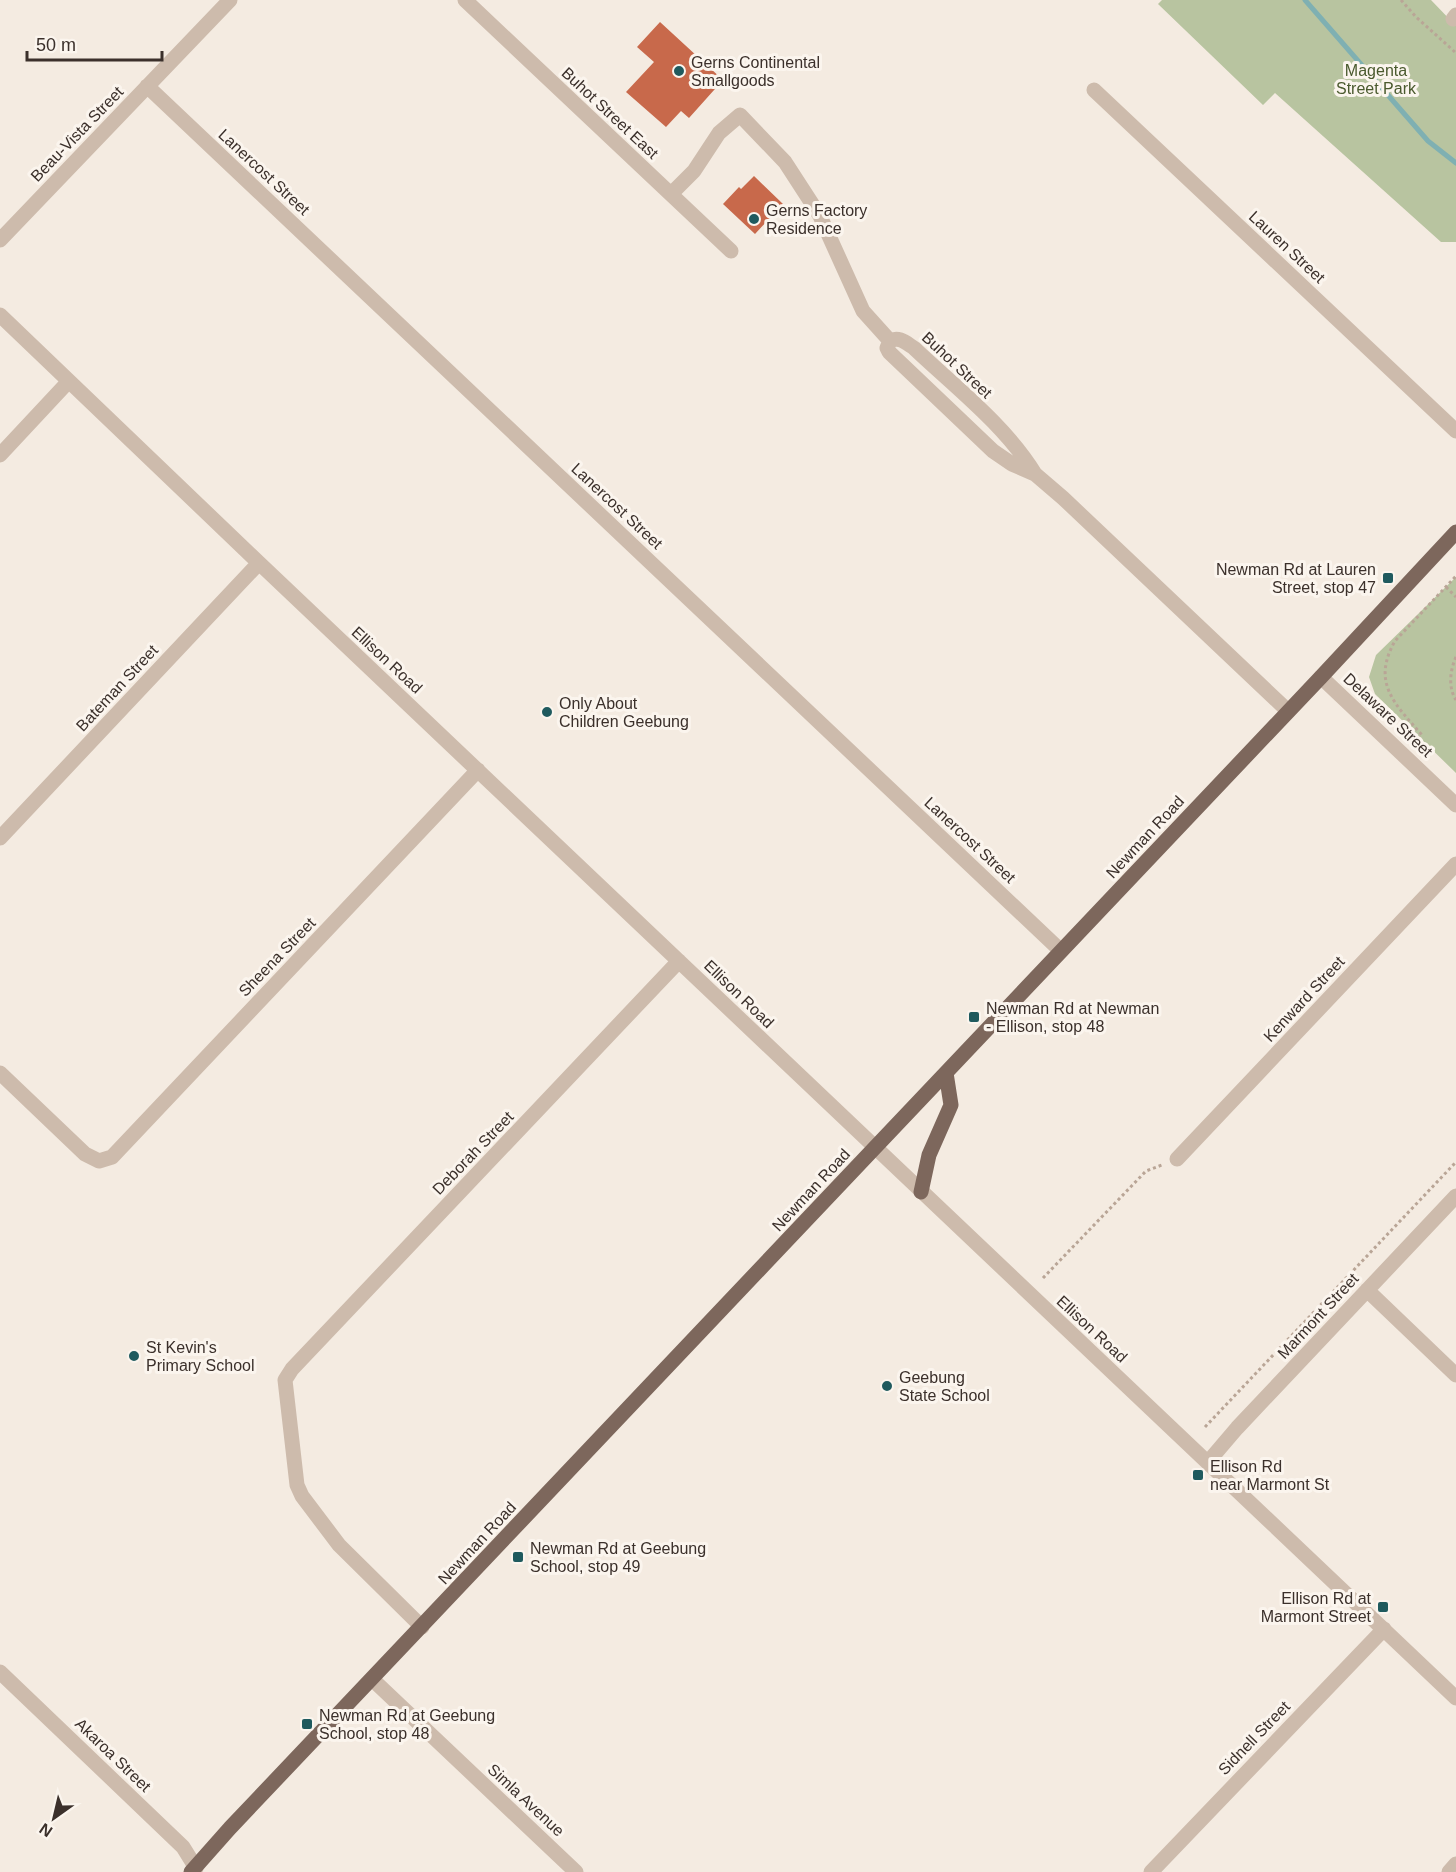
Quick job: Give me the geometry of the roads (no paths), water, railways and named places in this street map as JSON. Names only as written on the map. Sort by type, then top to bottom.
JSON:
[{"type":"main road","name":"Newman Road","points":[[193,1870],[230,1828],[1456,532]]},
{"type":"main road","points":[[921,1192],[929,1155],[951,1105],[946,1073]]},
{"type":"street","name":"Beau-Vista Street","points":[[0,240],[230,0]]},
{"type":"street","name":"Buhot Street East","points":[[465,0],[731,251]]},
{"type":"street","name":"Lanercost Street","points":[[147,86],[1061,951]]},
{"type":"street","name":"Lauren Street","points":[[1094,90],[1456,431]]},
{"type":"street","points":[[670,194],[694,171],[719,133],[740,115],[785,162],[820,216],[863,311],[890,341],[887,348],[893,356],[999,457],[1035,474],[1063,498],[1288,711]]},
{"type":"street","name":"Ellison Road","points":[[0,315],[1456,1698]]},
{"type":"street","points":[[0,455],[69,381]]},
{"type":"street","name":"Bateman Street","points":[[0,838],[260,563]]},
{"type":"street","name":"Delaware Street","points":[[1321,677],[1456,805]]},
{"type":"street","name":"Sheena Street","points":[[0,1073],[85,1154],[99,1161],[112,1157],[478,770]]},
{"type":"street","name":"Kenward Street","points":[[1177,1160],[1456,864]]},
{"type":"street","name":"Deborah Street","points":[[422,1627],[339,1545],[302,1496],[297,1485],[285,1380],[292,1369],[679,961]]},
{"type":"street","name":"Marmont Street","points":[[1208,1462],[1237,1428],[1456,1196]]},
{"type":"street","points":[[1367,1290],[1456,1375]]},
{"type":"street","name":"Sidnell Street","points":[[1151,1872],[1384,1629]]},
{"type":"street","name":"Akaroa Street","points":[[0,1672],[183,1847],[193,1870]]},
{"type":"street","name":"Simla Avenue","points":[[372,1679],[576,1872]]},
{"type":"street","points":[[1449,1872],[1456,1864]]},
{"type":"waterway","points":[[1305,0],[1428,141],[1456,163]]},
{"type":"place","name":"Gerns Continental Smallgoods","points":[[679,71]]},
{"type":"place","name":"Gerns Factory Residence","points":[[754,219]]},
{"type":"place","name":"Newman Rd at Lauren Street, stop 47","points":[[1388,578]]},
{"type":"place","name":"Only About Children Geebung","points":[[547,712]]},
{"type":"place","name":"Newman Rd at Newman - Ellison, stop 48","points":[[974,1017]]},
{"type":"place","name":"St Kevin's Primary School","points":[[134,1356]]},
{"type":"place","name":"Geebung State School","points":[[887,1386]]},
{"type":"place","name":"Ellison Rd near Marmont St","points":[[1198,1475]]},
{"type":"place","name":"Newman Rd at Geebung School, stop 49","points":[[518,1557]]},
{"type":"place","name":"Ellison Rd at Marmont Street","points":[[1383,1607]]},
{"type":"place","name":"Newman Rd at Geebung School, stop 48","points":[[307,1724]]},
{"type":"park label","name":"Magenta Street Park","points":[[1376,79]]}]
